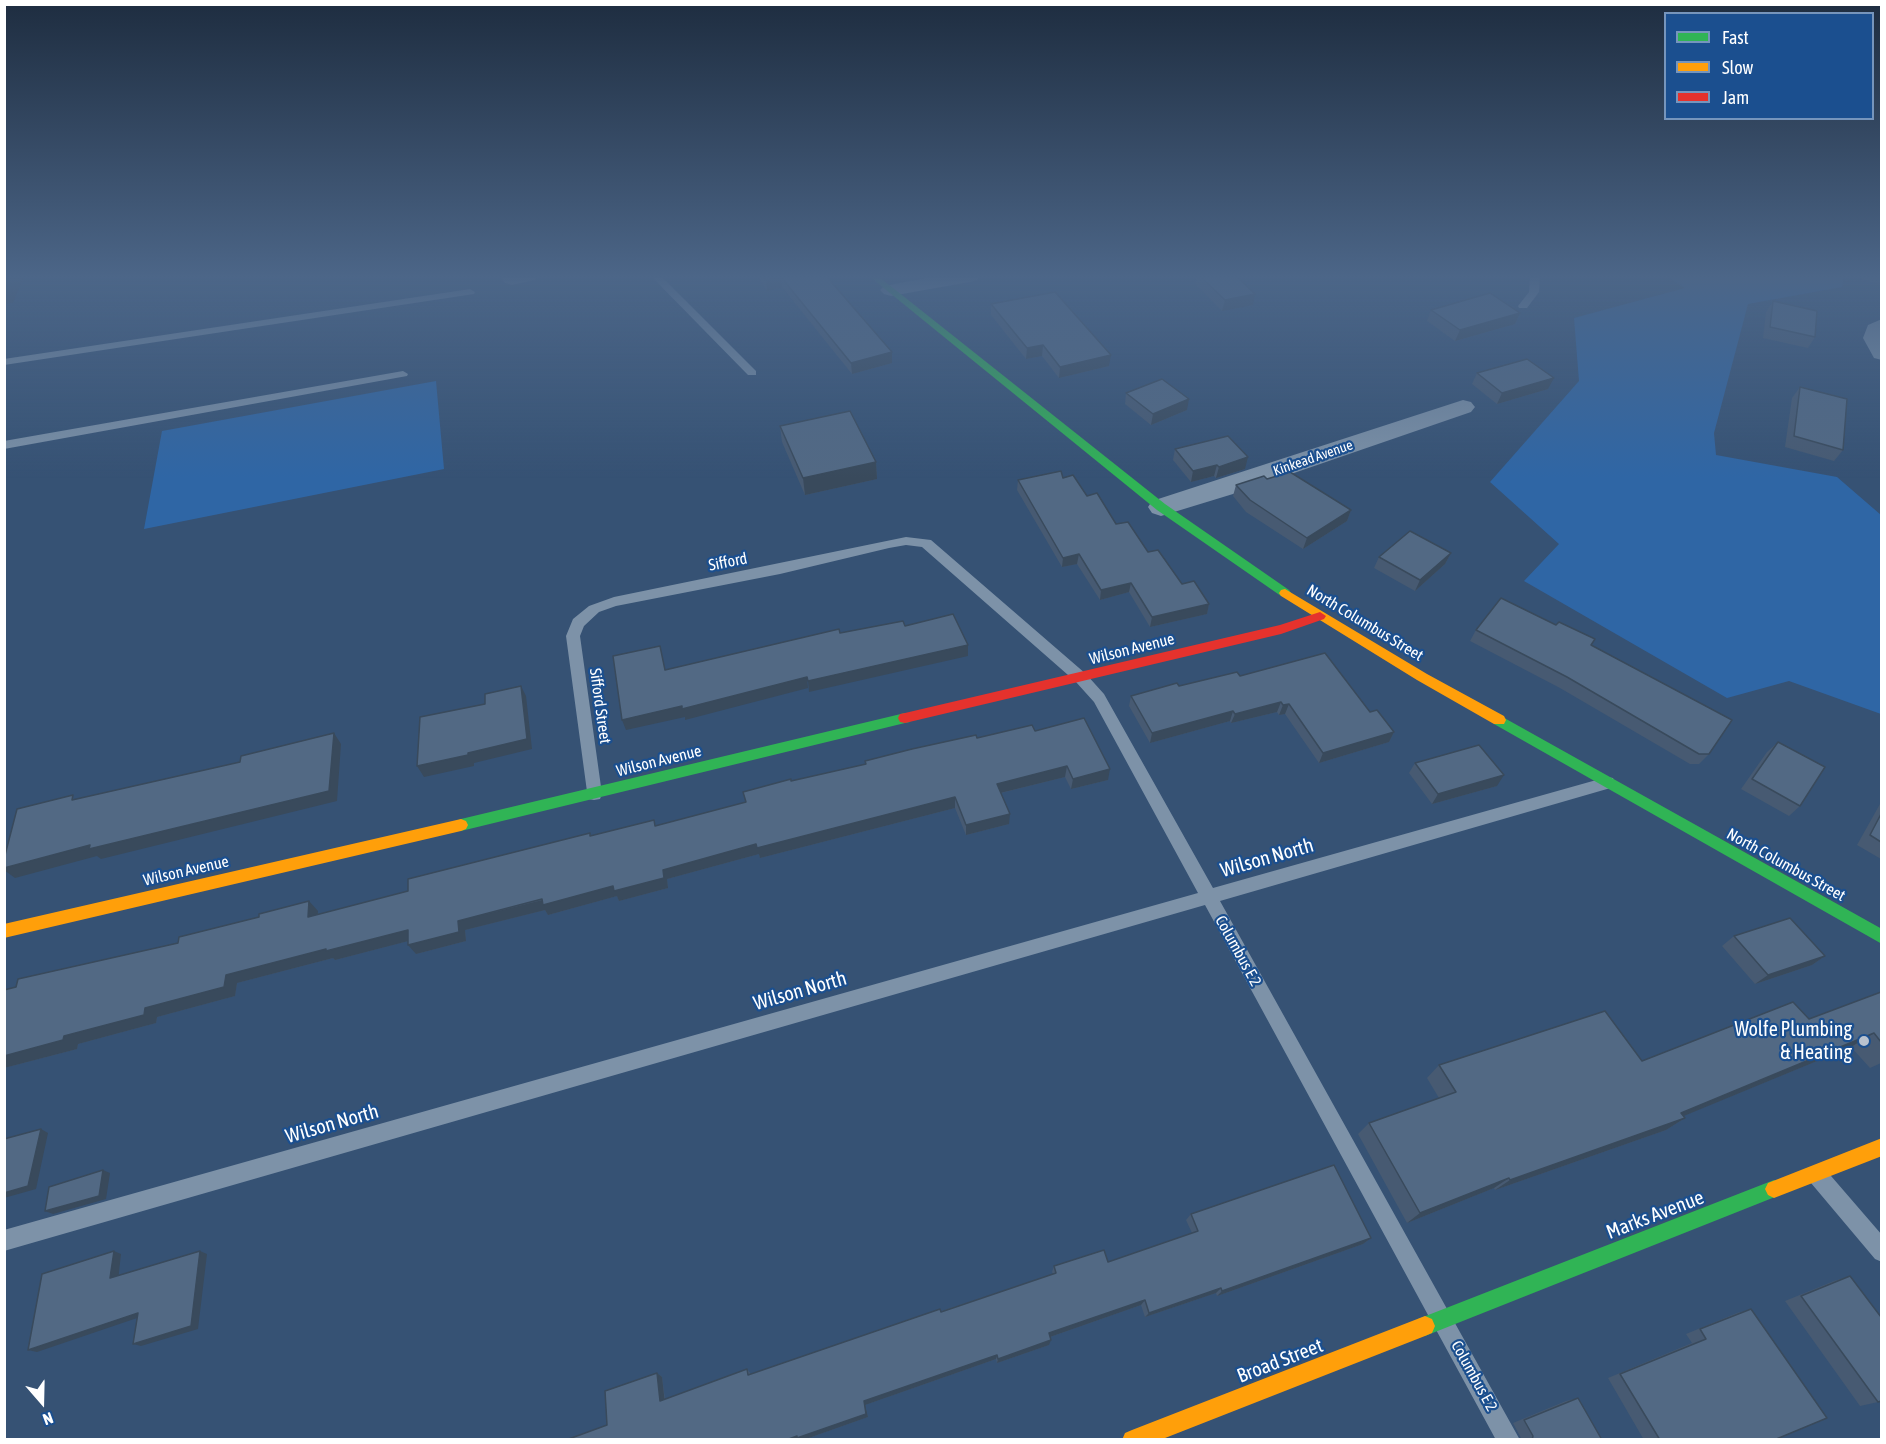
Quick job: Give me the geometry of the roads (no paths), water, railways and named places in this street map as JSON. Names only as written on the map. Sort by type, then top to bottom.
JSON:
[{"type":"street","name":"North Columbus Street","points":[[956,343],[1161,507],[1255,574],[1320,616],[1607,783],[1881,937]]},
{"type":"street","name":"Kinkead Avenue","points":[[1161,507],[1463,407]]},
{"type":"street","name":"Wilson Avenue","points":[[4,931],[1081,678],[1281,629],[1320,616]]},
{"type":"street","name":"Marks Avenue","points":[[1443,1319],[1881,1148]]},
{"type":"street","name":"Broad Street","points":[[1132,1440],[1443,1319]]},
{"type":"lane","points":[[4,362],[128,343]]},
{"type":"lane","points":[[723,343],[752,373]]},
{"type":"lane","points":[[4,445],[403,374]]},
{"type":"lane","name":"Columbus E 2","points":[[889,544],[906,541],[926,543],[1081,678],[1099,698],[1509,1440]]},
{"type":"lane","name":"Sifford","points":[[578,623],[594,609],[614,602],[780,569],[889,544]]},
{"type":"lane","name":"Sifford Street","points":[[578,623],[573,636],[594,794]]},
{"type":"lane","name":"Wilson North","points":[[4,1241],[1607,783]]},
{"type":"lane","points":[[1816,1173],[1881,1252]]},
{"type":"place","name":"Wolfe Plumbing & Heating","points":[[1864,1041]]}]
